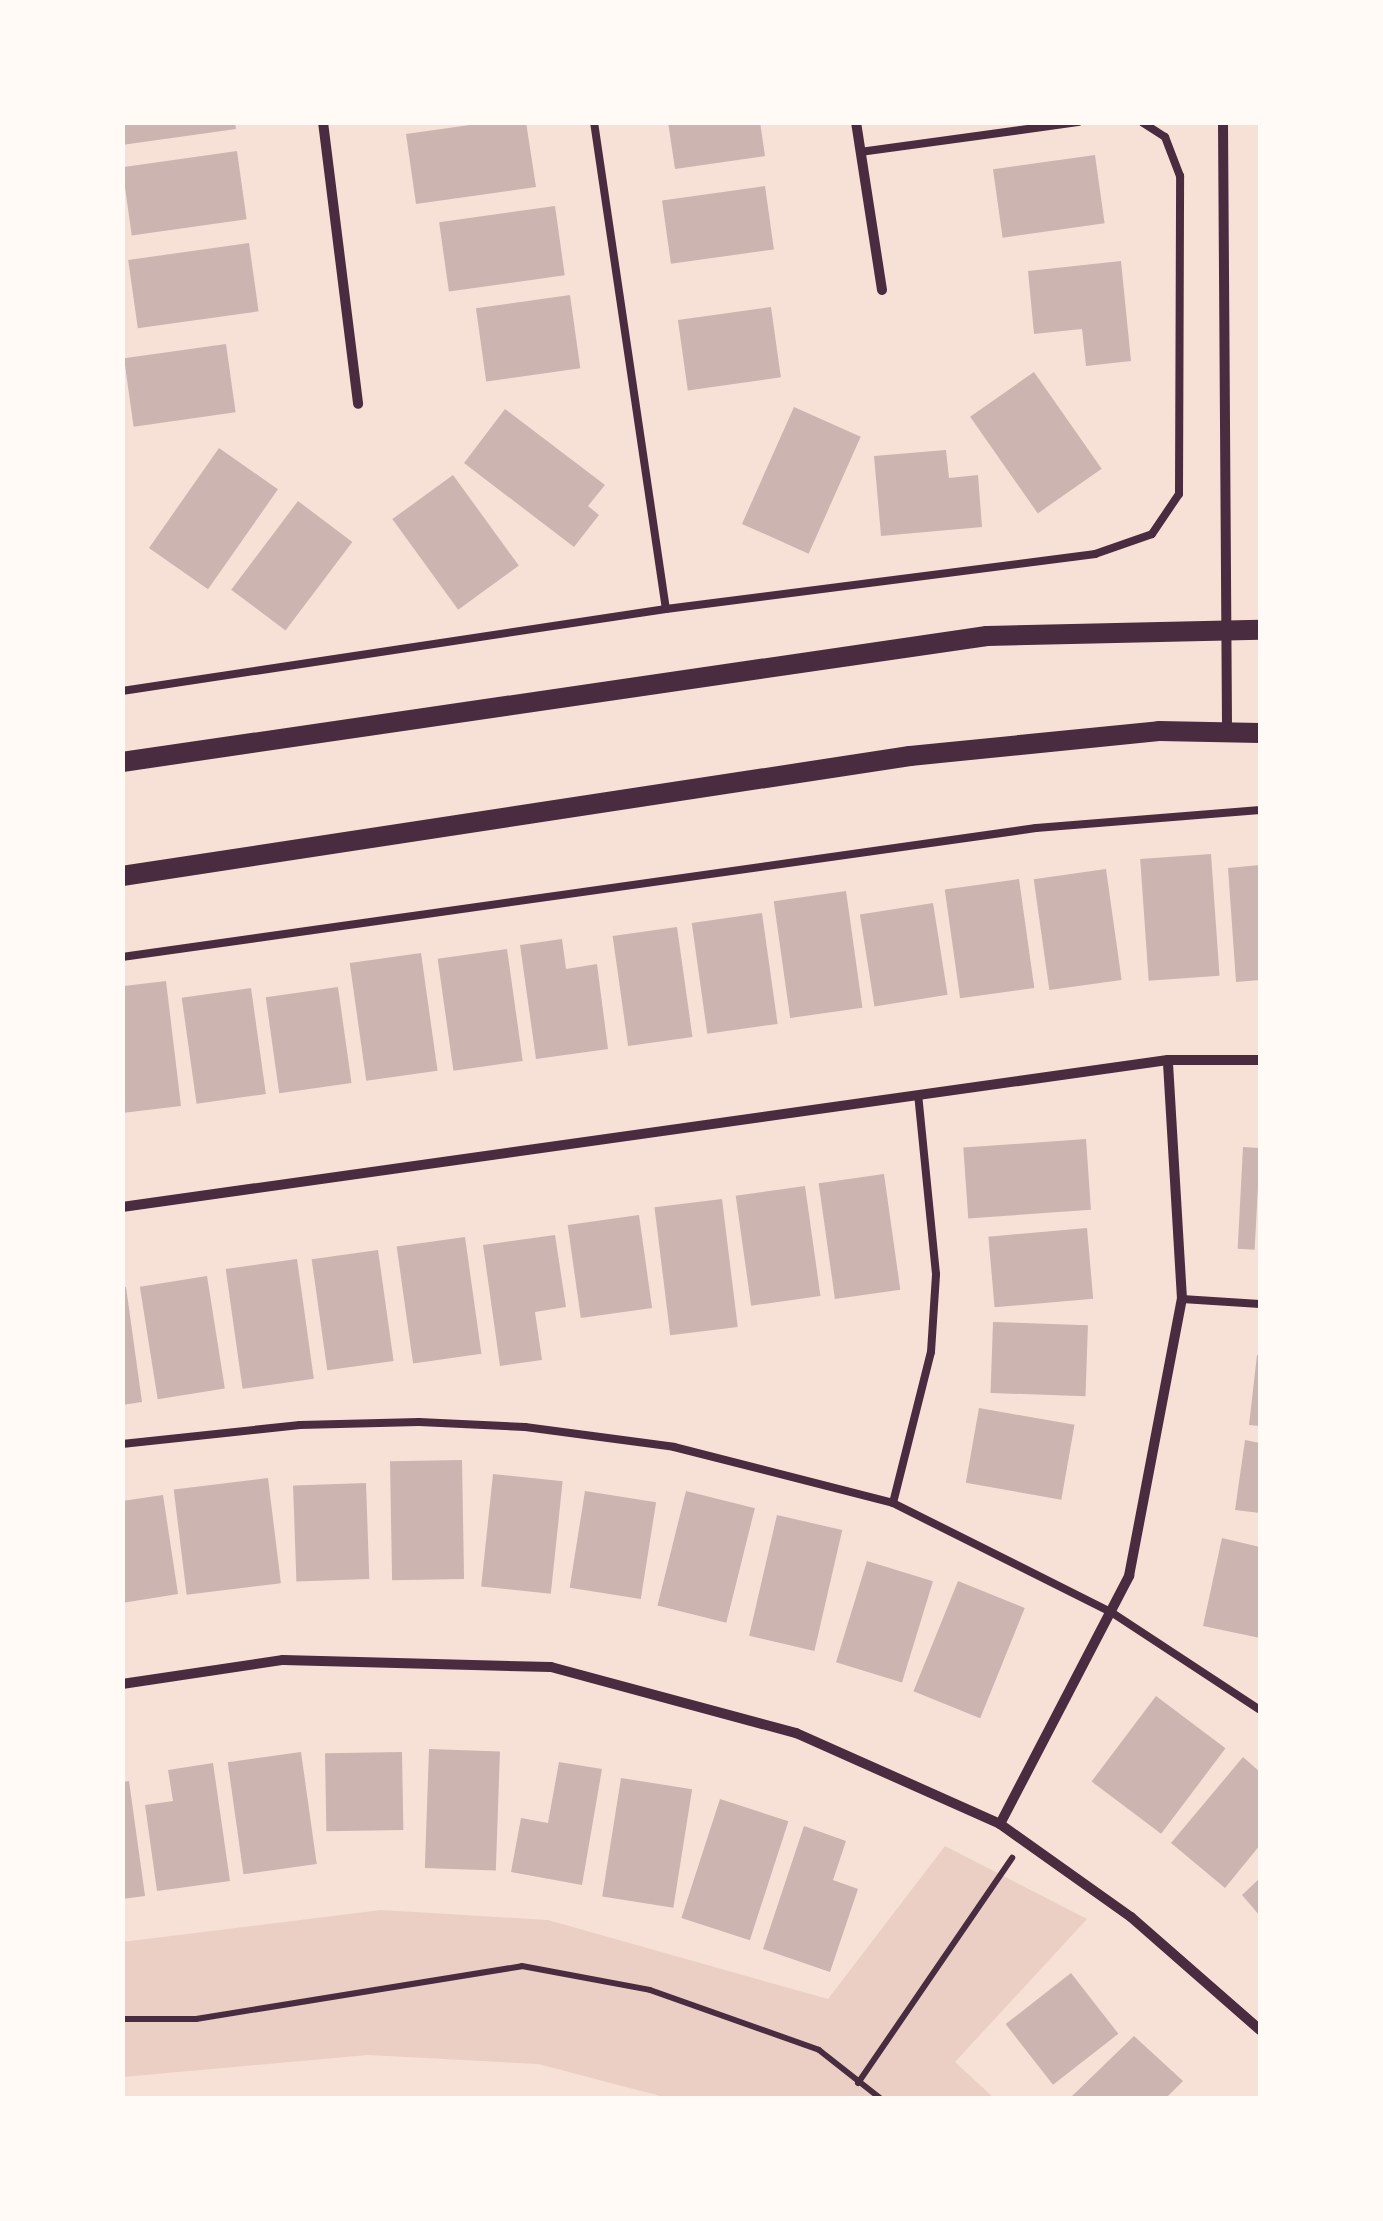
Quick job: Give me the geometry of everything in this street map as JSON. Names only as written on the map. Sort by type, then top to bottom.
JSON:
[{"type":"main road","points":[[122,762],[987,636],[1260,630]]},
{"type":"main road","points":[[122,876],[910,756],[1159,732],[1260,733]]},
{"type":"street","points":[[323,122],[358,404]]},
{"type":"street","points":[[856,122],[882,290]]},
{"type":"street","points":[[1223,122],[1227,732]]},
{"type":"street","points":[[1000,1824],[1129,1576],[1182,1300],[1168,1060]]},
{"type":"street","points":[[122,1206],[1168,1060],[1260,1060]]},
{"type":"street","points":[[122,1684],[283,1660],[551,1667],[796,1733],[1000,1824],[1131,1917],[1260,2030]]},
{"type":"lane","points":[[594,122],[666,609]]},
{"type":"lane","points":[[860,152],[1078,122]]},
{"type":"lane","points":[[123,688],[666,609],[1095,554],[1152,534],[1179,494],[1180,176],[1165,137],[1142,122]]},
{"type":"lane","points":[[122,957],[1036,828],[1260,810]]},
{"type":"lane","points":[[893,1503],[930,1352],[936,1274],[918,1095]]},
{"type":"lane","points":[[1182,1300],[1260,1304]]},
{"type":"lane","points":[[122,1444],[300,1425],[525,1427],[674,1447],[893,1503],[1111,1612],[1260,1710]]},
{"type":"path","points":[[858,2082],[1013,1862],[1000,1824]]},
{"type":"path","points":[[122,2019],[196,2019],[522,1966],[650,1990],[819,2050],[880,2098]]},
{"type":"shaded area","points":[[945,1846],[1087,1919],[955,2062],[994,2098],[668,2098],[538,2064],[368,2055],[123,2077],[122,1942],[381,1910],[548,1920],[828,1999]]},
{"type":"building","points":[[122,122],[235,122],[236,129],[122,145]]},
{"type":"building","points":[[491,122],[526,122],[536,187],[416,204],[406,134]]},
{"type":"building","points":[[668,122],[760,122],[765,156],[675,169]]},
{"type":"building","points":[[237,151],[247,219],[132,235],[122,167]]},
{"type":"building","points":[[1095,155],[1105,223],[1003,238],[993,169]]},
{"type":"building","points":[[765,186],[774,249],[671,264],[662,200]]},
{"type":"building","points":[[555,206],[565,275],[449,292],[439,222]]},
{"type":"building","points":[[249,243],[259,311],[138,328],[128,260]]},
{"type":"building","points":[[1121,261],[1131,361],[1086,366],[1082,329],[1034,334],[1028,271]]},
{"type":"building","points":[[570,295],[580,368],[486,382],[476,308]]},
{"type":"building","points":[[771,307],[781,377],[688,390],[678,320]]},
{"type":"building","points":[[226,344],[236,412],[134,427],[124,358]]},
{"type":"building","points":[[1034,372],[1102,469],[1038,513],[970,417]]},
{"type":"building","points":[[794,407],[861,437],[809,554],[742,524]]},
{"type":"building","points":[[505,409],[605,485],[588,506],[599,515],[574,547],[464,463]]},
{"type":"building","points":[[219,448],[278,489],[208,589],[149,548]]},
{"type":"building","points":[[946,450],[949,478],[978,475],[982,527],[881,536],[874,456]]},
{"type":"building","points":[[453,475],[519,566],[458,610],[392,519]]},
{"type":"building","points":[[298,501],[352,542],[286,631],[231,590]]},
{"type":"building","points":[[1211,854],[1220,976],[1149,981],[1140,859]]},
{"type":"building","points":[[1260,865],[1260,980],[1236,982],[1228,868]]},
{"type":"building","points":[[1106,869],[1122,980],[1049,990],[1034,879]]},
{"type":"building","points":[[1019,879],[1034,988],[960,998],[945,889]]},
{"type":"building","points":[[846,891],[862,1008],[790,1018],[774,901]]},
{"type":"building","points":[[933,903],[948,995],[874,1006],[860,915]]},
{"type":"building","points":[[762,913],[778,1024],[707,1034],[692,923]]},
{"type":"building","points":[[677,927],[692,1037],[628,1046],[613,936]]},
{"type":"building","points":[[562,939],[566,969],[597,964],[608,1049],[536,1059],[520,945]]},
{"type":"building","points":[[507,949],[523,1061],[453,1071],[438,959]]},
{"type":"building","points":[[421,953],[438,1071],[366,1081],[350,963]]},
{"type":"building","points":[[166,981],[181,1106],[122,1113],[124,986]]},
{"type":"building","points":[[338,987],[351,1083],[279,1093],[266,997]]},
{"type":"building","points":[[251,988],[266,1094],[197,1104],[182,998]]},
{"type":"building","points":[[1086,1139],[1091,1210],[968,1218],[963,1148]]},
{"type":"building","points":[[1243,1147],[1260,1148],[1255,1250],[1238,1249]]},
{"type":"building","points":[[884,1174],[900,1290],[835,1299],[819,1183]]},
{"type":"building","points":[[805,1186],[820,1296],[751,1306],[736,1196]]},
{"type":"building","points":[[722,1199],[738,1327],[670,1335],[655,1207]]},
{"type":"building","points":[[639,1215],[652,1308],[581,1318],[568,1225]]},
{"type":"building","points":[[1087,1228],[1093,1299],[995,1307],[988,1237]]},
{"type":"building","points":[[555,1235],[566,1307],[535,1312],[542,1360],[500,1366],[483,1245]]},
{"type":"building","points":[[465,1237],[481,1354],[413,1363],[397,1247]]},
{"type":"building","points":[[378,1250],[394,1361],[327,1370],[312,1259]]},
{"type":"building","points":[[297,1259],[314,1379],[243,1389],[226,1269]]},
{"type":"building","points":[[207,1276],[225,1389],[158,1399],[140,1287]]},
{"type":"building","points":[[126,1287],[142,1402],[122,1405],[122,1288]]},
{"type":"building","points":[[993,1322],[1088,1325],[1085,1396],[991,1393]]},
{"type":"building","points":[[1257,1355],[1260,1356],[1260,1426],[1249,1425]]},
{"type":"building","points":[[979,1408],[1075,1425],[1061,1500],[966,1483]]},
{"type":"building","points":[[1245,1440],[1260,1443],[1260,1513],[1235,1510]]},
{"type":"building","points":[[462,1460],[464,1579],[392,1580],[390,1461]]},
{"type":"building","points":[[493,1474],[563,1481],[551,1594],[481,1586]]},
{"type":"building","points":[[268,1478],[281,1583],[187,1595],[174,1490]]},
{"type":"building","points":[[366,1483],[369,1579],[296,1581],[293,1486]]},
{"type":"building","points":[[585,1491],[656,1502],[641,1599],[570,1588]]},
{"type":"building","points":[[686,1491],[755,1508],[726,1623],[657,1605]]},
{"type":"building","points":[[163,1495],[178,1594],[122,1603],[122,1501]]},
{"type":"building","points":[[777,1515],[842,1530],[814,1651],[749,1636]]},
{"type":"building","points":[[1222,1538],[1260,1547],[1260,1638],[1203,1626]]},
{"type":"building","points":[[867,1561],[933,1581],[902,1683],[836,1662]]},
{"type":"building","points":[[958,1581],[1025,1608],[980,1718],[913,1691]]},
{"type":"building","points":[[1156,1696],[1225,1748],[1161,1834],[1092,1781]]},
{"type":"building","points":[[429,1749],[500,1751],[496,1870],[425,1868]]},
{"type":"building","points":[[301,1752],[317,1864],[243,1874],[228,1762]]},
{"type":"building","points":[[402,1752],[403,1830],[326,1831],[325,1753]]},
{"type":"building","points":[[1243,1757],[1260,1772],[1260,1845],[1225,1888],[1171,1843]]},
{"type":"building","points":[[559,1762],[602,1769],[582,1885],[511,1872],[521,1818],[548,1823]]},
{"type":"building","points":[[213,1763],[230,1881],[157,1891],[145,1805],[173,1801],[168,1770]]},
{"type":"building","points":[[621,1778],[692,1789],[673,1908],[602,1897]]},
{"type":"building","points":[[129,1781],[145,1896],[122,1899],[122,1782]]},
{"type":"building","points":[[720,1799],[788,1821],[750,1940],[681,1918]]},
{"type":"building","points":[[804,1826],[846,1841],[833,1880],[858,1889],[830,1972],[763,1949]]},
{"type":"building","points":[[1260,1878],[1260,1916],[1242,1895]]},
{"type":"building","points":[[1071,1973],[1118,2034],[1053,2085],[1006,2024]]},
{"type":"building","points":[[1134,2036],[1183,2081],[1166,2098],[1070,2098]]}]
